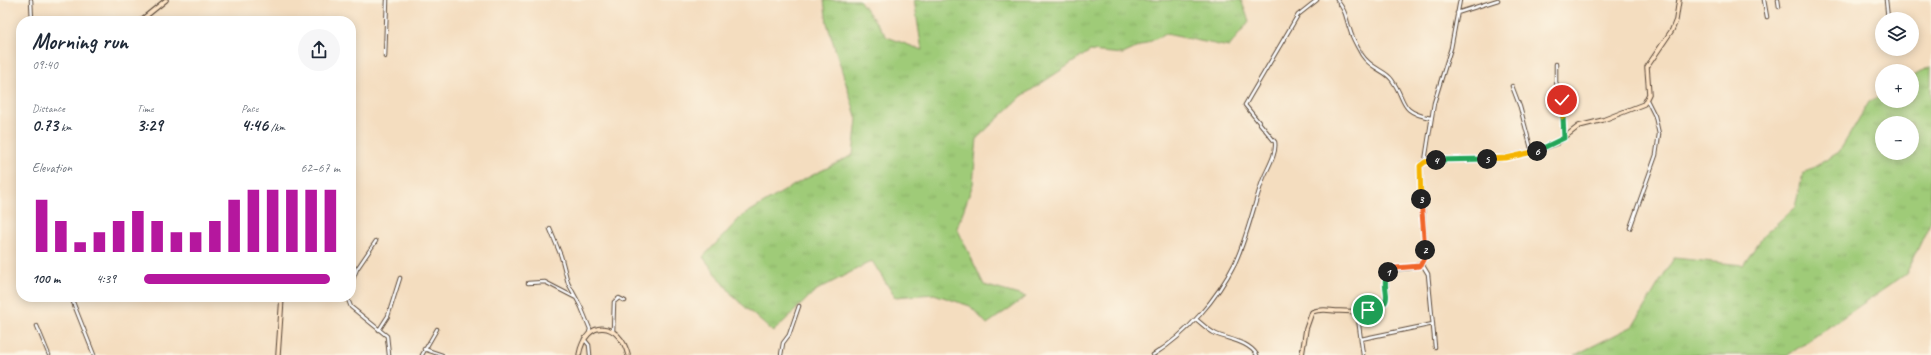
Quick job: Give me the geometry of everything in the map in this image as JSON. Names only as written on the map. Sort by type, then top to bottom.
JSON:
[{"type":"street","points":[[31,0],[32,16]]},
{"type":"street","points":[[146,16],[166,0]]},
{"type":"street","points":[[385,57],[387,0]]},
{"type":"street","points":[[1153,355],[1163,349],[1196,319],[1215,295],[1234,263],[1263,178],[1276,148],[1275,142],[1245,105],[1298,15],[1318,0]]},
{"type":"street","points":[[1337,0],[1346,11],[1350,31],[1363,55],[1372,67],[1392,79],[1401,100],[1412,113],[1431,118]]},
{"type":"street","points":[[1425,162],[1431,118],[1439,81],[1450,48],[1460,0]]},
{"type":"street","points":[[1457,13],[1498,0]]},
{"type":"street","points":[[1435,347],[1428,274],[1422,264],[1425,250],[1420,166],[1425,162],[1498,159],[1547,148],[1564,138],[1579,126],[1603,120],[1638,106],[1646,100],[1649,94],[1647,67],[1672,30],[1677,16],[1679,0]]},
{"type":"street","points":[[1764,0],[1767,17]]},
{"type":"street","points":[[1778,0],[1779,7]]},
{"type":"street","points":[[1886,0],[1887,12]]},
{"type":"street","points":[[1556,64],[1556,82],[1562,100],[1564,138]]},
{"type":"street","points":[[1512,86],[1520,107],[1532,152]]},
{"type":"street","points":[[1630,228],[1656,155],[1659,134],[1656,116],[1646,100]]},
{"type":"street","points":[[550,229],[561,256],[568,283],[590,329],[589,333]]},
{"type":"street","points":[[356,272],[376,241]]},
{"type":"street","points":[[1302,355],[1312,312],[1322,309],[1357,311],[1375,309],[1382,306],[1386,302],[1387,297],[1385,280],[1388,272],[1396,268],[1417,267],[1422,264]]},
{"type":"street","points":[[379,330],[388,316],[400,278]]},
{"type":"street","points":[[528,283],[545,282],[576,298]]},
{"type":"street","points":[[613,332],[614,302],[617,299],[624,300]]},
{"type":"street","points":[[73,302],[94,355]]},
{"type":"street","points":[[278,355],[282,302]]},
{"type":"street","points":[[349,302],[351,307],[388,339],[389,355]]},
{"type":"street","points":[[781,355],[783,343],[789,335],[799,306]]},
{"type":"street","points":[[1357,311],[1363,355]]},
{"type":"street","points":[[1196,319],[1215,333],[1236,340],[1253,349],[1257,355]]},
{"type":"street","points":[[1361,338],[1432,324]]},
{"type":"street","points":[[37,326],[49,355]]},
{"type":"street","points":[[579,355],[584,338],[589,333],[605,328],[613,332],[624,343],[628,355]]},
{"type":"street","points":[[422,355],[424,349],[437,330]]},
{"type":"street","points":[[584,338],[588,345],[590,355]]},
{"type":"street","points":[[424,349],[442,355]]},
{"type":"green space","points":[[824,0],[859,0],[887,37],[922,50],[914,0],[1241,0],[1249,21],[1229,47],[1166,34],[1123,54],[1090,51],[1022,96],[977,138],[973,184],[957,228],[984,285],[1026,297],[987,324],[970,306],[934,294],[895,297],[872,261],[815,291],[773,332],[734,297],[703,257],[742,216],[801,181],[853,155],[857,119],[827,23]]},
{"type":"green space","points":[[1931,66],[1931,221],[1906,274],[1788,355],[1575,355],[1633,326],[1674,258],[1743,265],[1764,235],[1795,207],[1803,174],[1839,152],[1869,102],[1875,98],[1875,108],[1919,108],[1919,73]]},
{"type":"route","points":[[1368,310],[1382,306],[1386,302],[1387,297],[1385,280],[1388,272],[1396,268],[1417,267],[1422,264],[1425,250],[1420,169],[1422,163],[1431,160],[1498,159],[1547,148],[1564,138],[1562,100]]}]
